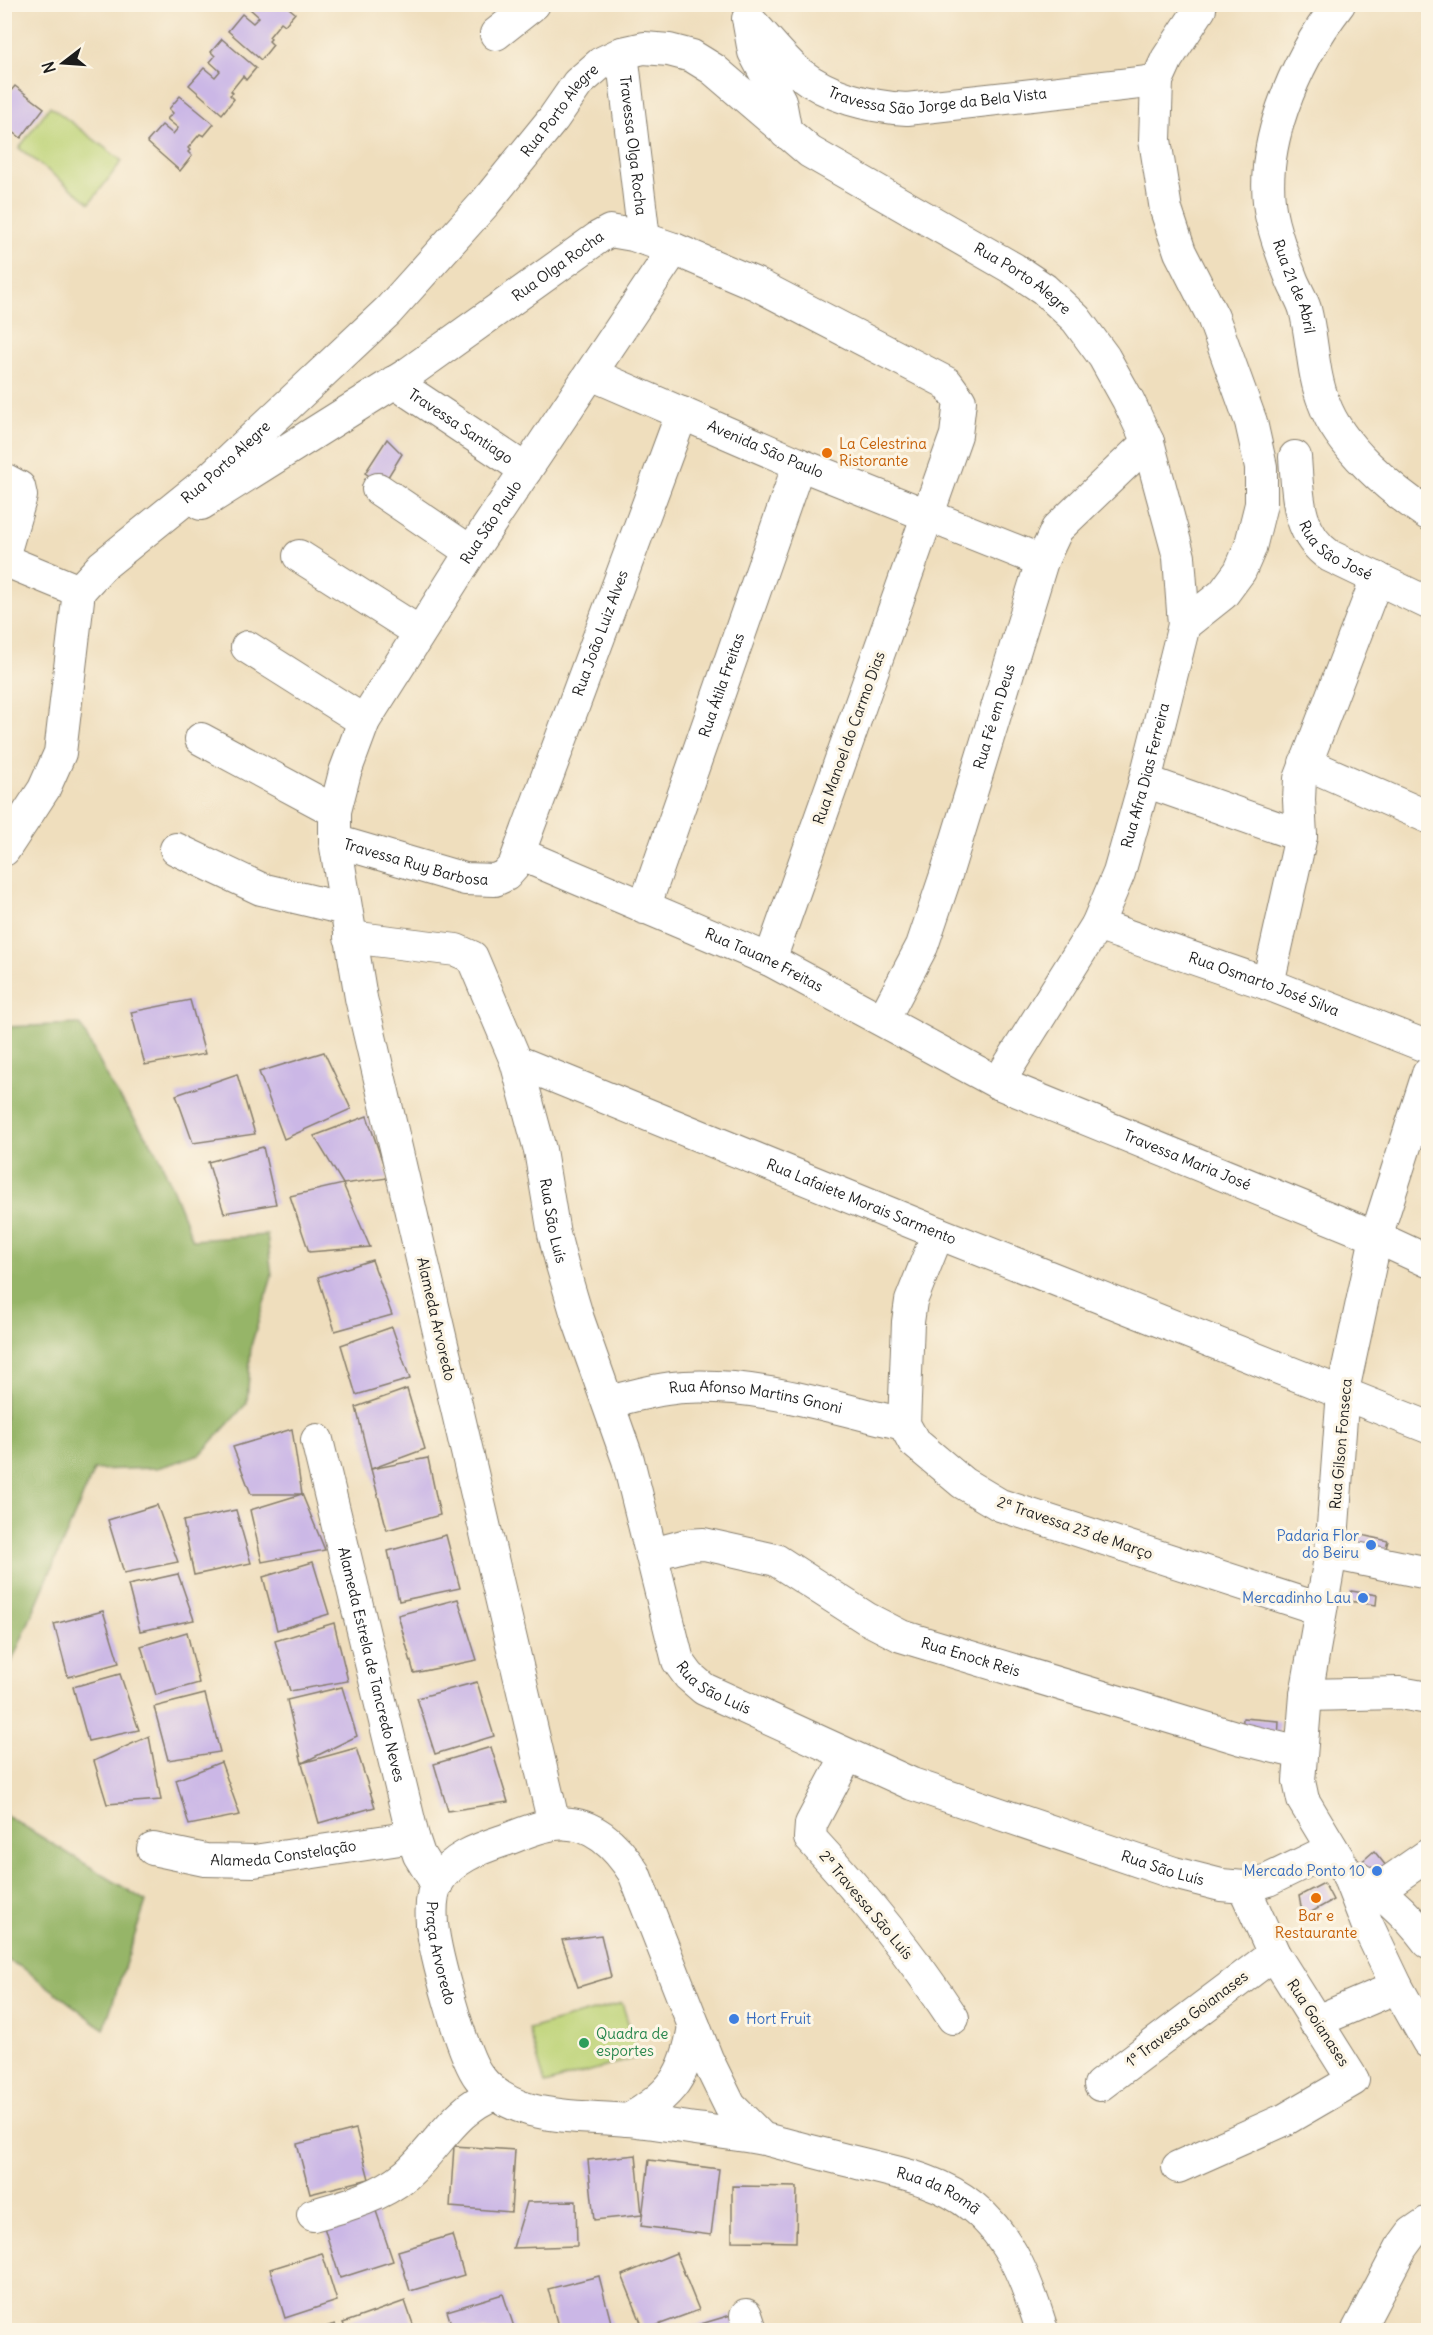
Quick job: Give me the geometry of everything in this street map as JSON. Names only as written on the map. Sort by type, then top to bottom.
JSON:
[{"type":"street","points":[[496,34],[534,4]]},
{"type":"street","points":[[1184,625],[1223,594],[1240,571],[1250,548],[1261,504],[1261,467],[1257,442],[1213,317],[1180,252],[1166,210],[1155,140],[1157,81],[1167,60],[1200,9]]},
{"type":"street","points":[[740,12],[754,52],[780,101],[786,132]]},
{"type":"street","name":"Travessa São Jorge da Bela Vista","points":[[740,12],[800,73],[839,95],[881,108],[907,109],[1157,81]]},
{"type":"street","name":"Rua 21 de Abril","points":[[1330,15],[1284,100],[1275,133],[1269,171],[1269,201],[1280,248],[1304,306],[1323,402],[1333,424],[1371,469],[1406,500],[1428,514]]},
{"type":"street","name":"Rua Porto Alegre","points":[[79,591],[102,566],[205,483],[388,311],[485,204],[578,83],[602,63],[622,53],[644,48],[669,50],[692,56],[713,69],[810,152],[1014,269],[1044,289],[1076,319],[1104,357],[1148,442],[1179,557],[1184,625]]},
{"type":"street","name":"Travessa Olga Rocha","points":[[622,53],[644,239]]},
{"type":"street","name":"Rua Olga Rocha","points":[[135,540],[220,493],[394,382],[610,231],[674,249],[756,284],[947,383],[960,401],[956,435],[928,516]]},
{"type":"street","name":"Rua São Paulo","points":[[335,826],[345,772],[364,721],[471,552],[674,249]]},
{"type":"street","name":"Avenida São Paulo","points":[[591,374],[799,464],[1042,561]]},
{"type":"street","name":"Travessa Santiago","points":[[394,382],[526,470]]},
{"type":"street","name":"Rua João Luiz Alves","points":[[520,854],[682,413]]},
{"type":"street","points":[[1261,467],[1295,457],[1333,424]]},
{"type":"street","name":"Rua Fé em Deus","points":[[883,1020],[922,946],[1042,561],[1058,529],[1148,442]]},
{"type":"street","name":"Rua Sâo José","points":[[1295,457],[1299,508],[1311,538],[1320,549],[1428,603]]},
{"type":"street","name":"Rua Átila Freitas","points":[[644,908],[799,464]]},
{"type":"street","points":[[4,479],[19,487],[21,496],[4,554]]},
{"type":"street","points":[[378,489],[471,552]]},
{"type":"street","name":"Rua Manoel do Carmo Dias","points":[[770,960],[928,516]]},
{"type":"street","points":[[299,556],[419,632]]},
{"type":"street","points":[[4,560],[79,591],[60,753],[44,789],[4,850]]},
{"type":"street","points":[[1268,984],[1301,836],[1300,779],[1377,578]]},
{"type":"street","name":"Rua Afra Dias Ferreira","points":[[998,1083],[1097,926],[1119,873],[1184,625]]},
{"type":"street","points":[[247,647],[364,721]]},
{"type":"street","name":"Travessa Ruy Barbosa","points":[[201,739],[335,826],[465,879],[495,880],[506,875],[520,854]]},
{"type":"street","points":[[1305,763],[1428,817]]},
{"type":"street","points":[[1145,780],[1301,836]]},
{"type":"street","name":"Alameda Arvoredo","points":[[335,826],[347,923],[361,998],[554,1824]]},
{"type":"street","points":[[176,849],[261,889],[347,923],[456,950],[472,957],[516,1061]]},
{"type":"street","name":"Rua Tauane Freitas","points":[[520,854],[770,960],[998,1083]]},
{"type":"street","name":"Rua Osmarto José Silva","points":[[1097,926],[1268,984],[1428,1047]]},
{"type":"street","name":"Rua Lafaiete Morais Sarmento","points":[[516,1061],[938,1233],[1343,1391],[1428,1427]]},
{"type":"street","name":"Rua São Luís","points":[[516,1061],[540,1150],[557,1245],[578,1319],[628,1460],[678,1661],[689,1676],[704,1689],[912,1784],[1174,1873],[1221,1885],[1244,1887],[1339,1861]]},
{"type":"street","name":"Rua Gilson Fonseca","points":[[1428,1074],[1376,1236],[1343,1391],[1331,1552],[1306,1695],[1300,1753],[1300,1790],[1303,1800],[1339,1861],[1397,1987],[1428,2042]]},
{"type":"street","name":"Travessa Maria José","points":[[998,1083],[1376,1236],[1428,1261]]},
{"type":"street","points":[[904,1424],[908,1322],[911,1301],[938,1233]]},
{"type":"street","name":"Rua Afonso Martins Gnoni","points":[[608,1402],[662,1389],[705,1386],[754,1390],[904,1424]]},
{"type":"street","name":"2ª Travessa 23 de Março","points":[[904,1424],[914,1442],[922,1449],[963,1483],[1000,1504],[1320,1609]]},
{"type":"street","name":"Alameda Estrela de Tancredo Neves","points":[[317,1440],[413,1837],[419,1855],[436,1884]]},
{"type":"street","name":"Rua Enock Reis","points":[[653,1554],[687,1545],[704,1544],[776,1560],[866,1618],[901,1636],[1242,1739],[1300,1753]]},
{"type":"street","points":[[1331,1552],[1428,1573]]},
{"type":"street","points":[[1306,1695],[1400,1693],[1428,1698]]},
{"type":"street","name":"2ª Travessa São Luís","points":[[847,1756],[811,1824],[810,1838],[870,1906],[931,1984],[953,2018]]},
{"type":"street","name":"Praça Arvoredo","points":[[554,1824],[571,1824],[591,1830],[606,1839],[621,1852],[634,1873],[706,2059],[730,2106],[763,2139],[628,2120],[541,2112],[515,2106],[495,2094],[477,2075],[464,2045],[437,1950],[432,1923],[432,1900],[436,1884],[446,1871],[460,1858],[480,1848],[554,1824]]},
{"type":"street","name":"Alameda Constelação","points":[[153,1850],[205,1860],[254,1861],[413,1837]]},
{"type":"street","points":[[1376,1891],[1428,1855]]},
{"type":"street","points":[[1339,1861],[1417,1927],[1428,1942]]},
{"type":"street","name":"Rua Goianases","points":[[1178,2167],[1286,2119],[1353,2080],[1274,1954],[1244,1887]]},
{"type":"street","name":"1ª Travessa Goianases","points":[[1100,2085],[1274,1954]]},
{"type":"street","points":[[1315,2022],[1397,1987]]},
{"type":"street","points":[[628,2120],[650,2107],[667,2092],[683,2070],[694,2026]]},
{"type":"street","points":[[313,2215],[367,2198],[388,2188],[406,2174],[467,2108],[480,2099],[495,2094]]},
{"type":"street","name":"Rua da Romã","points":[[763,2139],[927,2181],[953,2192],[975,2208],[996,2230],[1014,2256],[1028,2283],[1042,2331]]},
{"type":"street","points":[[1358,2331],[1401,2248],[1412,2233],[1428,2222]]},
{"type":"green space","points":[[50,106],[122,161],[90,203],[19,148]]},
{"type":"green space","points":[[80,1024],[112,1086],[158,1153],[193,1240],[267,1235],[272,1276],[251,1346],[247,1403],[200,1455],[157,1468],[94,1470],[10,1666],[5,1693],[5,1027]]},
{"type":"green space","points":[[4,1814],[146,1901],[104,2029],[23,1968],[5,1959]]},
{"type":"green space","name":"Quadra de esportes","points":[[622,2003],[639,2057],[545,2084],[529,2029]]},
{"type":"building","points":[[251,4],[284,4],[295,13],[285,25],[281,22],[269,37],[273,45],[261,60],[228,31],[242,14],[253,23],[259,17],[249,8]]},
{"type":"building","points":[[222,39],[256,68],[246,80],[243,76],[231,91],[233,93],[230,95],[234,99],[222,114],[189,85],[204,68],[215,77],[220,71],[210,62],[215,56],[211,52]]},
{"type":"building","points":[[15,86],[44,108],[21,138],[4,125],[4,99]]},
{"type":"building","points":[[180,96],[214,124],[204,136],[200,134],[188,148],[192,156],[180,171],[147,142],[162,125],[173,134],[178,128],[167,119],[173,113],[169,109]]},
{"type":"building","points":[[387,439],[402,454],[383,485],[365,473]]},
{"type":"building","points":[[190,1000],[205,1054],[145,1065],[131,1012]]},
{"type":"building","points":[[324,1052],[351,1109],[284,1139],[259,1072]]},
{"type":"building","points":[[237,1074],[255,1134],[193,1143],[176,1095]]},
{"type":"building","points":[[367,1116],[388,1178],[343,1184],[314,1136]]},
{"type":"building","points":[[263,1147],[276,1204],[224,1213],[208,1162]]},
{"type":"building","points":[[343,1184],[370,1247],[309,1252],[290,1196]]},
{"type":"building","points":[[372,1260],[392,1315],[335,1331],[318,1277]]},
{"type":"building","points":[[392,1327],[410,1379],[356,1395],[341,1345]]},
{"type":"building","points":[[407,1389],[425,1449],[371,1469],[356,1407]]},
{"type":"building","points":[[292,1429],[302,1494],[251,1494],[233,1447]]},
{"type":"building","points":[[428,1458],[440,1515],[387,1530],[371,1469]]},
{"type":"building","points":[[302,1494],[325,1550],[262,1562],[250,1510]]},
{"type":"building","points":[[157,1505],[178,1562],[124,1573],[108,1520]]},
{"type":"building","points":[[236,1510],[251,1563],[194,1575],[183,1521]]},
{"type":"building","name":"Padaria Flor do Beiru","points":[[1357,1534],[1388,1541],[1384,1555],[1354,1548]]},
{"type":"building","points":[[446,1535],[460,1588],[399,1601],[388,1551]]},
{"type":"building","points":[[313,1562],[329,1614],[277,1630],[263,1577]]},
{"type":"building","points":[[178,1574],[194,1620],[140,1631],[128,1585]]},
{"type":"building","name":"Mercadinho Lau","points":[[1351,1591],[1377,1595],[1376,1605],[1349,1601]]},
{"type":"building","points":[[458,1599],[477,1660],[414,1673],[398,1615]]},
{"type":"building","points":[[103,1611],[119,1663],[68,1677],[54,1624]]},
{"type":"building","points":[[334,1623],[348,1681],[290,1691],[275,1641]]},
{"type":"building","points":[[187,1632],[199,1683],[156,1695],[141,1646]]},
{"type":"building","points":[[120,1674],[139,1730],[88,1741],[73,1687]]},
{"type":"building","points":[[477,1682],[494,1736],[435,1754],[417,1698]]},
{"type":"building","points":[[342,1687],[357,1736],[302,1763],[287,1700]]},
{"type":"building","points":[[205,1694],[220,1752],[168,1760],[154,1707]]},
{"type":"building","points":[[1243,1718],[1279,1721],[1278,1741],[1242,1739]]},
{"type":"building","points":[[149,1736],[161,1800],[107,1804],[94,1761]]},
{"type":"building","points":[[491,1747],[508,1802],[448,1811],[434,1764]]},
{"type":"building","points":[[356,1748],[375,1807],[319,1823],[302,1763]]},
{"type":"building","points":[[221,1762],[240,1815],[189,1825],[176,1780]]},
{"type":"building","name":"Mercado Ponto 10","points":[[1374,1851],[1395,1877],[1375,1884],[1358,1865]]},
{"type":"building","name":"Bar e Restaurante","points":[[1324,1883],[1333,1900],[1308,1914],[1301,1907],[1299,1896]]},
{"type":"building","points":[[601,1935],[611,1977],[578,1987],[562,1940]]},
{"type":"building","points":[[356,2129],[369,2179],[310,2194],[297,2144]]},
{"type":"building","points":[[454,2146],[515,2150],[511,2212],[450,2207]]},
{"type":"building","points":[[636,2155],[642,2215],[594,2220],[588,2160]]},
{"type":"building","points":[[649,2160],[719,2169],[711,2235],[641,2226]]},
{"type":"building","points":[[732,2186],[797,2187],[796,2242],[732,2241]]},
{"type":"building","points":[[576,2201],[577,2246],[513,2248],[527,2202]]},
{"type":"building","points":[[375,2208],[393,2261],[340,2278],[323,2224]]},
{"type":"building","points":[[452,2235],[464,2275],[410,2291],[398,2251]]},
{"type":"building","points":[[322,2253],[337,2301],[285,2318],[270,2269]]},
{"type":"building","points":[[676,2253],[699,2310],[644,2330],[622,2275]]},
{"type":"building","points":[[599,2276],[613,2330],[559,2330],[548,2289]]},
{"type":"building","points":[[503,2294],[515,2330],[453,2330],[447,2311]]},
{"type":"building","points":[[405,2301],[415,2330],[346,2330],[343,2323]]},
{"type":"building","points":[[731,2315],[736,2330],[681,2330]]},
{"type":"building","points":[[335,2324],[337,2330],[316,2330]]},
{"type":"place","name":"La Celestrina Ristorante","points":[[827,453]]},
{"type":"place","name":"Padaria Flor do Beiru","points":[[1371,1545]]},
{"type":"place","name":"Mercadinho Lau","points":[[1363,1598]]},
{"type":"place","name":"Mercado Ponto 10","points":[[1377,1871]]},
{"type":"place","name":"Bar e Restaurante","points":[[1316,1898]]},
{"type":"place","name":"Hort Fruit","points":[[734,2019]]},
{"type":"place","name":"Quadra de esportes","points":[[584,2043]]}]
